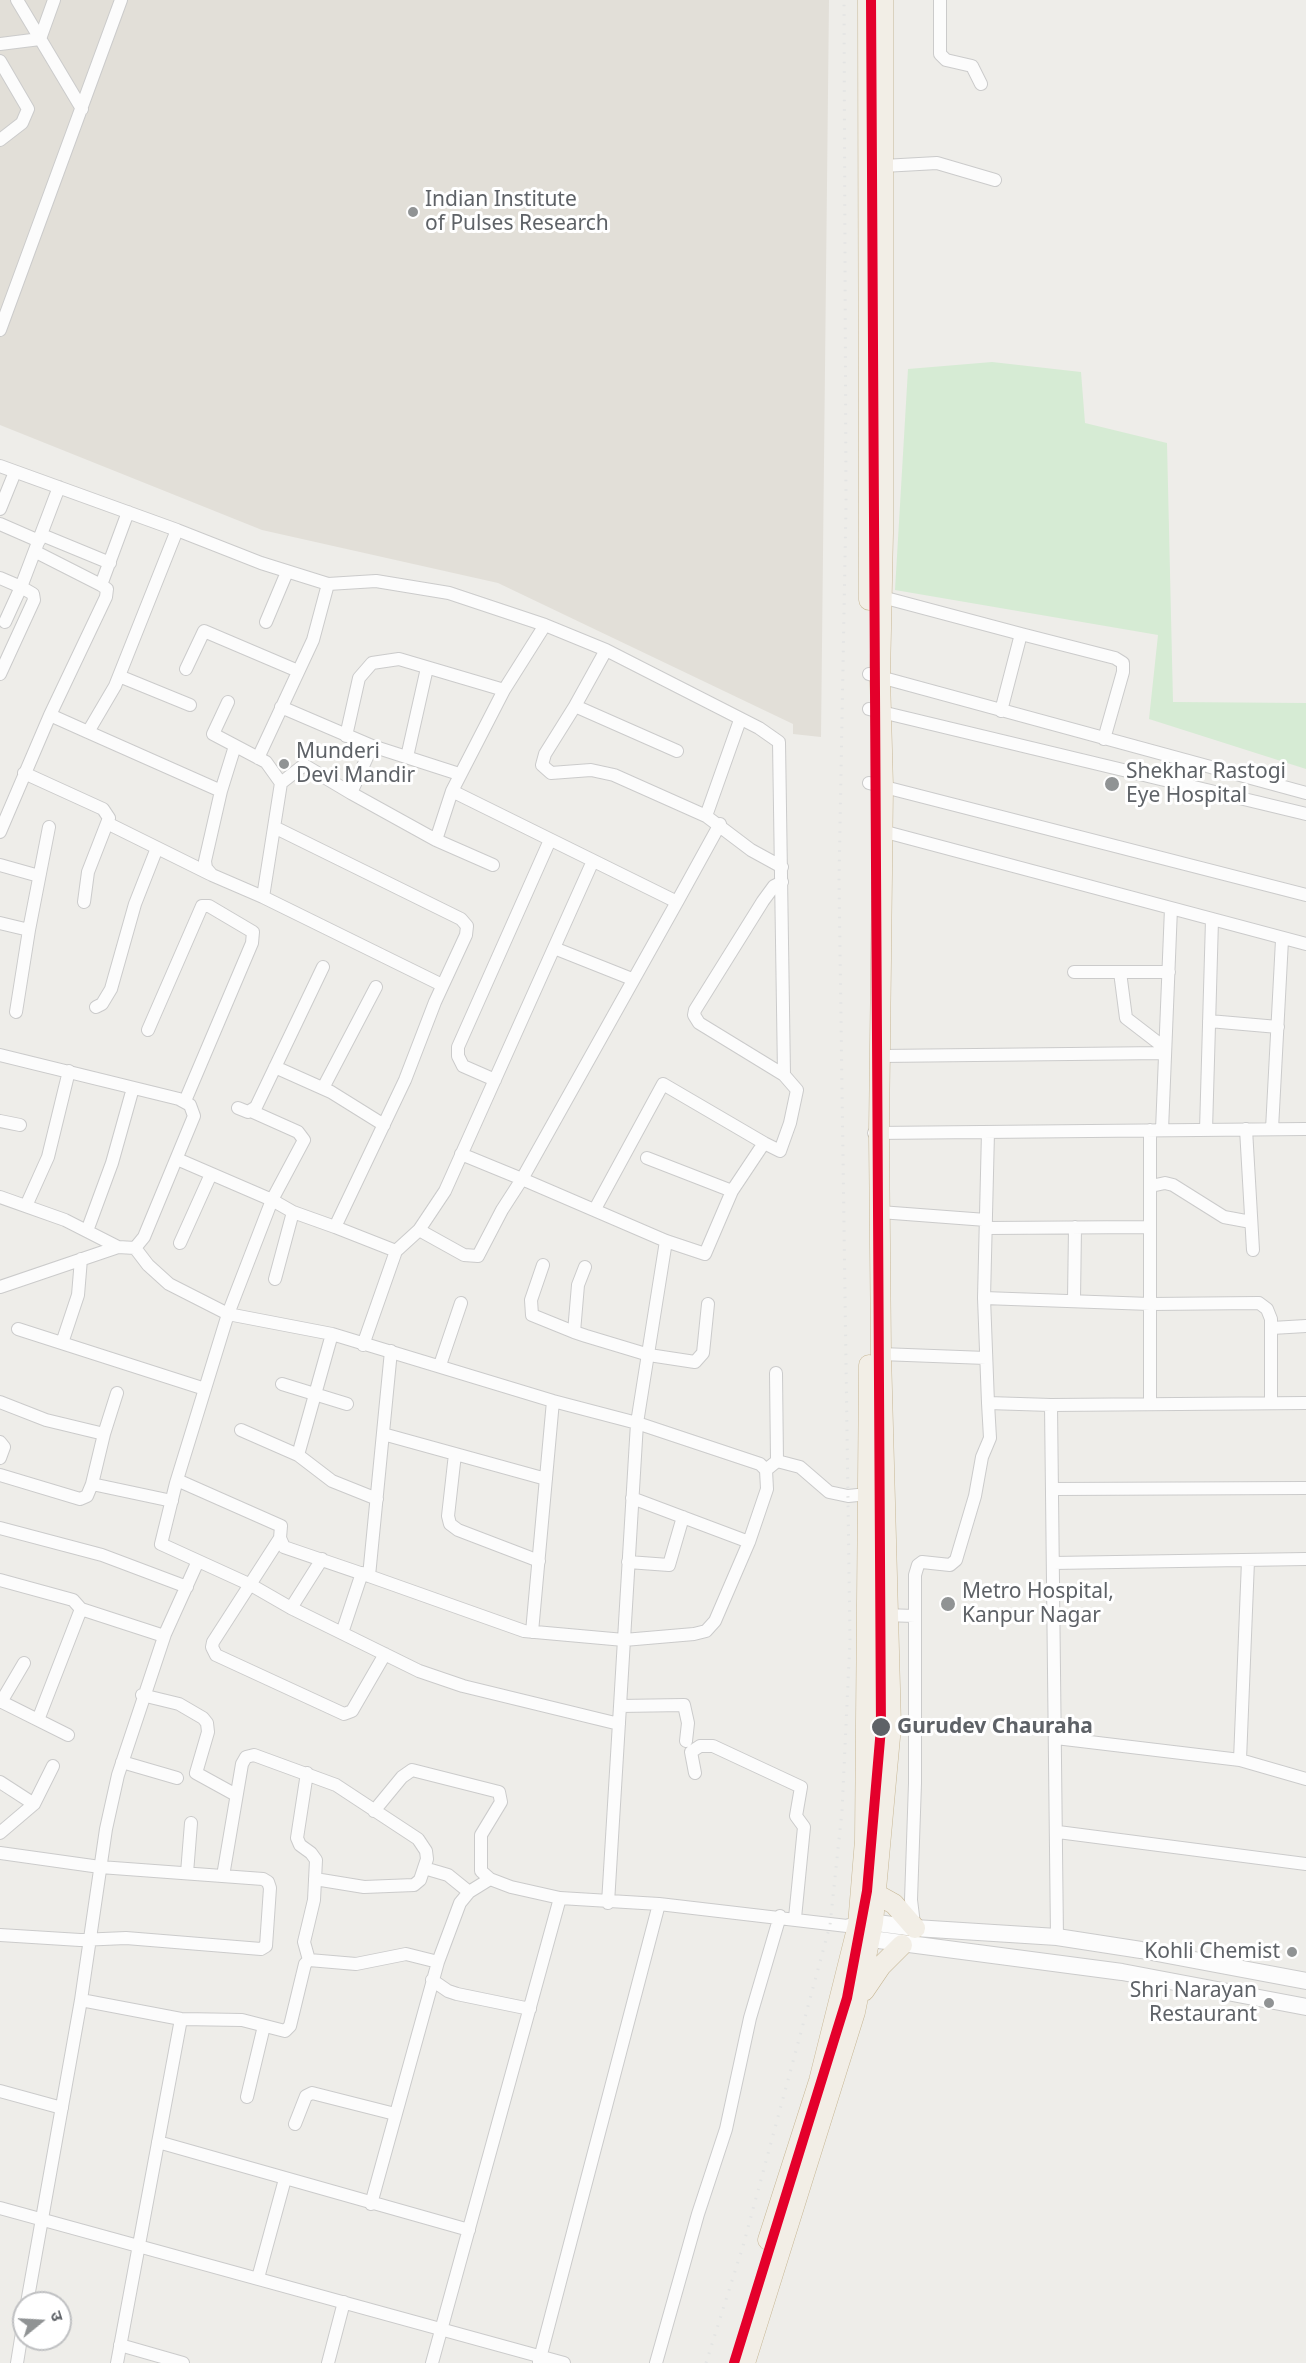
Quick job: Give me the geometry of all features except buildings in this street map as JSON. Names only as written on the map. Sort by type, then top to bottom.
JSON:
[{"type":"highway","points":[[868,0],[876,431],[882,597],[875,676]]},
{"type":"highway","points":[[855,2012],[865,1840],[868,1494],[875,1133],[876,431],[883,166],[883,0]]},
{"type":"highway","points":[[731,2363],[745,2341],[861,1929],[876,1893],[891,1726],[881,1354],[880,1212],[875,1133],[880,1056],[882,831],[876,785]]},
{"type":"highway","points":[[876,1893],[894,1904],[915,1928]]},
{"type":"highway","points":[[774,2243],[855,2012],[874,1975],[902,1945]]},
{"type":"highway","points":[[745,2341],[745,2363]]},
{"type":"main road","points":[[861,1929],[915,1928],[1057,1937],[1141,1950],[1306,1981]]},
{"type":"main road","points":[[861,1929],[902,1945],[1122,1972],[1306,2007]]},
{"type":"street","points":[[16,0],[82,109]]},
{"type":"street","points":[[40,39],[54,0]]},
{"type":"street","points":[[0,330],[121,0]]},
{"type":"street","points":[[940,0],[940,54],[946,60],[972,66],[981,84]]},
{"type":"street","points":[[0,44],[40,39]]},
{"type":"street","points":[[0,61],[28,109],[22,123],[0,140]]},
{"type":"street","points":[[883,166],[937,163],[995,180]]},
{"type":"street","points":[[0,466],[287,572],[328,584],[376,581],[449,593],[545,625],[606,650],[779,742],[784,1075]]},
{"type":"street","points":[[0,509],[15,472]]},
{"type":"street","points":[[5,622],[21,587],[31,557],[39,543],[59,487]]},
{"type":"street","points":[[101,585],[128,512]]},
{"type":"street","points":[[0,524],[39,543],[107,590],[106,597],[50,715],[0,832]]},
{"type":"street","points":[[88,732],[119,676],[177,530]]},
{"type":"street","points":[[39,543],[110,563]]},
{"type":"street","points":[[266,622],[287,572]]},
{"type":"street","points":[[0,578],[33,594],[34,600],[0,674]]},
{"type":"street","points":[[258,758],[313,640],[328,584]]},
{"type":"street","points":[[882,597],[1115,658],[1123,663],[1123,672],[1104,739]]},
{"type":"street","points":[[436,840],[459,774],[504,690],[545,625]]},
{"type":"street","points":[[186,669],[204,631],[298,671]]},
{"type":"street","points":[[1001,711],[1021,634]]},
{"type":"street","points":[[606,650],[545,754],[543,769],[551,773],[600,770],[706,816],[720,824],[751,850],[782,867]]},
{"type":"street","points":[[346,736],[359,678],[364,669],[372,663],[399,660],[504,690]]},
{"type":"street","points":[[407,757],[427,668]]},
{"type":"street","points":[[119,676],[190,705]]},
{"type":"street","points":[[875,676],[1306,793]]},
{"type":"street","points":[[228,702],[213,734],[272,768],[281,783],[276,828],[263,897]]},
{"type":"street","points":[[281,706],[372,746],[459,774]]},
{"type":"street","points":[[575,706],[677,752]]},
{"type":"street","points":[[875,710],[1306,814]]},
{"type":"street","points":[[50,715],[221,791]]},
{"type":"street","points":[[706,816],[740,720]]},
{"type":"street","points":[[212,875],[206,868],[205,861],[221,791],[235,746]]},
{"type":"street","points":[[351,793],[372,746]]},
{"type":"street","points":[[281,783],[304,765],[436,840],[493,865]]},
{"type":"street","points":[[24,773],[103,810],[109,818],[109,824],[94,851],[88,872],[84,902]]},
{"type":"street","points":[[876,785],[1306,895]]},
{"type":"street","points":[[452,791],[592,863],[677,902]]},
{"type":"street","points":[[109,824],[442,986]]},
{"type":"street","points":[[419,1230],[464,1255],[478,1256],[501,1210],[522,1179],[720,824]]},
{"type":"street","points":[[16,1012],[49,827]]},
{"type":"street","points":[[276,828],[461,919],[467,926],[466,935],[442,986],[405,1080],[335,1227]]},
{"type":"street","points":[[882,831],[1172,908],[1282,940],[1306,944]]},
{"type":"street","points":[[495,1080],[463,1066],[458,1056],[458,1047],[550,840]]},
{"type":"street","points":[[96,1007],[102,1004],[111,989],[135,904],[157,848]]},
{"type":"street","points":[[363,1345],[396,1251],[419,1230],[445,1191],[592,863]]},
{"type":"street","points":[[0,865],[39,876]]},
{"type":"street","points":[[595,1209],[663,1084],[780,1151],[790,1123],[797,1090],[784,1075],[699,1023],[694,1015],[763,901],[774,886],[782,882]]},
{"type":"street","points":[[148,1030],[202,906],[209,906],[253,932],[252,943],[185,1101]]},
{"type":"street","points":[[1150,1404],[1150,1186],[1165,1050],[1172,908]]},
{"type":"street","points":[[1206,1130],[1212,920]]},
{"type":"street","points":[[0,923],[29,930]]},
{"type":"street","points":[[1272,1129],[1282,940]]},
{"type":"street","points":[[554,948],[632,979]]},
{"type":"street","points":[[251,1111],[323,967]]},
{"type":"street","points":[[1074,972],[1169,972]]},
{"type":"street","points":[[1120,972],[1126,1018],[1165,1050]]},
{"type":"street","points":[[323,1089],[376,987]]},
{"type":"street","points":[[1209,1021],[1278,1027]]},
{"type":"street","points":[[880,1056],[1165,1050]]},
{"type":"street","points":[[0,1055],[185,1101],[192,1108],[194,1116],[177,1158],[144,1237],[135,1248]]},
{"type":"street","points":[[275,1066],[323,1089],[384,1125]]},
{"type":"street","points":[[26,1206],[48,1157],[69,1071]]},
{"type":"street","points":[[87,1230],[112,1163],[133,1088]]},
{"type":"street","points":[[238,1108],[251,1111],[298,1132],[304,1137],[272,1200],[228,1314],[177,1480],[161,1544],[251,1585],[291,1608],[440,1679],[619,1724]]},
{"type":"street","points":[[0,1120],[20,1125]]},
{"type":"street","points":[[1246,1129],[1253,1250]]},
{"type":"street","points":[[875,1133],[1306,1129]]},
{"type":"street","points":[[915,1928],[911,1900],[915,1783],[915,1616],[918,1565],[925,1562],[950,1565],[956,1560],[975,1496],[982,1457],[990,1438],[984,1298],[988,1132]]},
{"type":"street","points":[[461,1154],[666,1241],[705,1254],[732,1191],[765,1143]]},
{"type":"street","points":[[177,1158],[272,1200],[293,1212],[396,1251]]},
{"type":"street","points":[[647,1158],[732,1191]]},
{"type":"street","points":[[180,1243],[211,1173]]},
{"type":"street","points":[[1150,1186],[1164,1183],[1173,1185],[1224,1217],[1251,1222]]},
{"type":"street","points":[[0,1197],[87,1230],[118,1247]]},
{"type":"street","points":[[275,1279],[293,1212]]},
{"type":"street","points":[[880,1212],[986,1224],[1150,1227]]},
{"type":"street","points":[[1074,1300],[1075,1227]]},
{"type":"street","points":[[608,1903],[637,1423],[666,1241]]},
{"type":"street","points":[[0,1287],[118,1247],[135,1248],[153,1271],[169,1284],[184,1294],[228,1314],[332,1335],[440,1365],[553,1401],[637,1423],[760,1464],[766,1470],[767,1489],[749,1542],[715,1621],[706,1631],[694,1634],[624,1640],[532,1632],[284,1547],[280,1538]]},
{"type":"street","points":[[62,1343],[78,1295],[81,1259]]},
{"type":"street","points":[[543,1265],[531,1300],[532,1315],[574,1332],[648,1354],[689,1363],[699,1360],[704,1353],[708,1304]]},
{"type":"street","points":[[574,1332],[578,1285],[585,1267]]},
{"type":"street","points":[[984,1298],[1150,1304],[1259,1303],[1267,1309],[1272,1328],[1271,1403]]},
{"type":"street","points":[[440,1365],[461,1303]]},
{"type":"street","points":[[1272,1328],[1306,1326]]},
{"type":"street","points":[[18,1329],[205,1389]]},
{"type":"street","points":[[298,1455],[332,1335]]},
{"type":"street","points":[[342,1633],[365,1574],[377,1499],[391,1351]]},
{"type":"street","points":[[881,1354],[986,1358]]},
{"type":"street","points":[[776,1373],[777,1461]]},
{"type":"street","points":[[282,1384],[347,1404]]},
{"type":"street","points":[[0,1475],[80,1499],[87,1496],[117,1393]]},
{"type":"street","points":[[532,1632],[553,1401]]},
{"type":"street","points":[[0,1402],[46,1420],[104,1434]]},
{"type":"street","points":[[988,1403],[1051,1405],[1306,1403]]},
{"type":"street","points":[[1051,1405],[1058,1832],[1057,1937]]},
{"type":"street","points":[[241,1430],[298,1455],[332,1481],[377,1499]]},
{"type":"street","points":[[383,1434],[546,1479]]},
{"type":"street","points":[[0,1442],[4,1447],[0,1458]]},
{"type":"street","points":[[455,1454],[448,1516],[450,1524],[458,1530],[539,1561]]},
{"type":"street","points":[[777,1461],[800,1467],[829,1492],[848,1496],[868,1494]]},
{"type":"street","points":[[766,1470],[777,1461]]},
{"type":"street","points":[[177,1480],[278,1524],[283,1529],[280,1538],[251,1585],[213,1642],[213,1650],[220,1657],[338,1713],[347,1714],[352,1711],[385,1654]]},
{"type":"street","points":[[92,1484],[172,1501]]},
{"type":"street","points":[[1052,1489],[1306,1488]]},
{"type":"street","points":[[632,1498],[749,1542]]},
{"type":"street","points":[[628,1562],[669,1565],[683,1517]]},
{"type":"street","points":[[0,1528],[102,1555],[187,1587]]},
{"type":"street","points":[[291,1608],[322,1559]]},
{"type":"street","points":[[1053,1563],[1306,1559]]},
{"type":"street","points":[[29,2291],[81,2000],[106,1830],[122,1762],[142,1695],[164,1636],[198,1561]]},
{"type":"street","points":[[1239,1760],[1248,1561]]},
{"type":"street","points":[[0,1580],[73,1600],[81,1609],[164,1636]]},
{"type":"street","points":[[38,1720],[81,1609]]},
{"type":"street","points":[[867,1615],[915,1616]]},
{"type":"street","points":[[24,1663],[1,1702],[68,1735]]},
{"type":"street","points":[[142,1695],[179,1704],[203,1718],[207,1723],[208,1732],[196,1773],[236,1795]]},
{"type":"street","points":[[620,1706],[684,1705],[688,1724],[686,1741]]},
{"type":"street","points":[[1056,1738],[1239,1760],[1306,1779]]},
{"type":"street","points":[[694,1773],[691,1752],[700,1746],[713,1746],[801,1787],[796,1816],[804,1827],[795,1918]]},
{"type":"street","points":[[223,1876],[242,1764],[250,1755],[336,1785],[418,1839],[426,1851],[419,1883],[414,1886],[364,1887],[315,1879]]},
{"type":"street","points":[[122,1762],[177,1778]]},
{"type":"street","points":[[0,1833],[34,1804],[53,1766]]},
{"type":"street","points":[[374,1812],[402,1777],[412,1770],[498,1792],[501,1802],[484,1829],[480,1842],[481,1871],[490,1879],[560,1898],[608,1903],[659,1904],[780,1916],[861,1929]]},
{"type":"street","points":[[307,1773],[297,1838],[300,1845],[314,1856],[314,1899],[304,1942],[309,1960]]},
{"type":"street","points":[[0,1782],[34,1804]]},
{"type":"street","points":[[187,1873],[191,1823]]},
{"type":"street","points":[[1058,1832],[1306,1864]]},
{"type":"street","points":[[0,1853],[100,1867],[263,1879],[270,1884],[266,1942],[263,1948],[126,1938],[90,1940],[0,1935]]},
{"type":"street","points":[[424,1868],[448,1875],[469,1893]]},
{"type":"street","points":[[371,2204],[438,1962],[460,1903],[469,1893],[490,1879]]},
{"type":"street","points":[[432,2363],[560,1898]]},
{"type":"street","points":[[540,2359],[659,1904]]},
{"type":"street","points":[[656,2363],[698,2214],[726,2129],[750,2018],[780,1916]]},
{"type":"street","points":[[309,1960],[356,1964],[406,1954],[438,1962]]},
{"type":"street","points":[[81,2000],[181,2019],[228,2019],[281,2031],[289,2029],[305,1964],[309,1960]]},
{"type":"street","points":[[432,1980],[447,1991],[531,2009]]},
{"type":"street","points":[[117,2363],[181,2019]]},
{"type":"street","points":[[247,2097],[264,2026]]},
{"type":"street","points":[[0,2091],[62,2108]]},
{"type":"street","points":[[295,2124],[306,2096],[312,2092],[395,2114]]},
{"type":"street","points":[[158,2142],[469,2230]]},
{"type":"street","points":[[258,2278],[285,2179]]},
{"type":"street","points":[[0,2208],[442,2329],[540,2359],[564,2363]]},
{"type":"street","points":[[328,2363],[344,2302]]},
{"type":"street","points":[[120,2345],[183,2363]]},
{"type":"shaded area","name":"Indian Institute of Pulses Research","points":[[0,0],[829,0],[821,737],[793,734],[793,724],[498,583],[262,530],[0,425]]},
{"type":"green space","points":[[992,362],[1081,372],[1085,423],[1167,443],[1173,702],[1306,703],[1306,769],[1149,719],[1158,635],[895,590],[908,369]]},
{"type":"railway","points":[[706,2363],[743,2246],[830,1925],[842,1811],[850,1640],[839,880],[846,506],[844,0]]},
{"type":"transit line","points":[[734,2363],[847,1998],[867,1891],[881,1728],[871,0]]},
{"type":"place","name":"Indian Institute of Pulses Research","points":[[413,212]]},
{"type":"place","name":"Munderi Devi Mandir","points":[[284,764]]},
{"type":"place","name":"Shekhar Rastogi Eye Hospital","points":[[1112,784]]},
{"type":"place","name":"Metro Hospital, Kanpur Nagar","points":[[948,1604]]},
{"type":"place","name":"Gurudev Chauraha","points":[[881,1727]]},
{"type":"place","name":"Kohli Chemist","points":[[1292,1952]]},
{"type":"place","name":"Shri Narayan Restaurant","points":[[1269,2003]]}]
